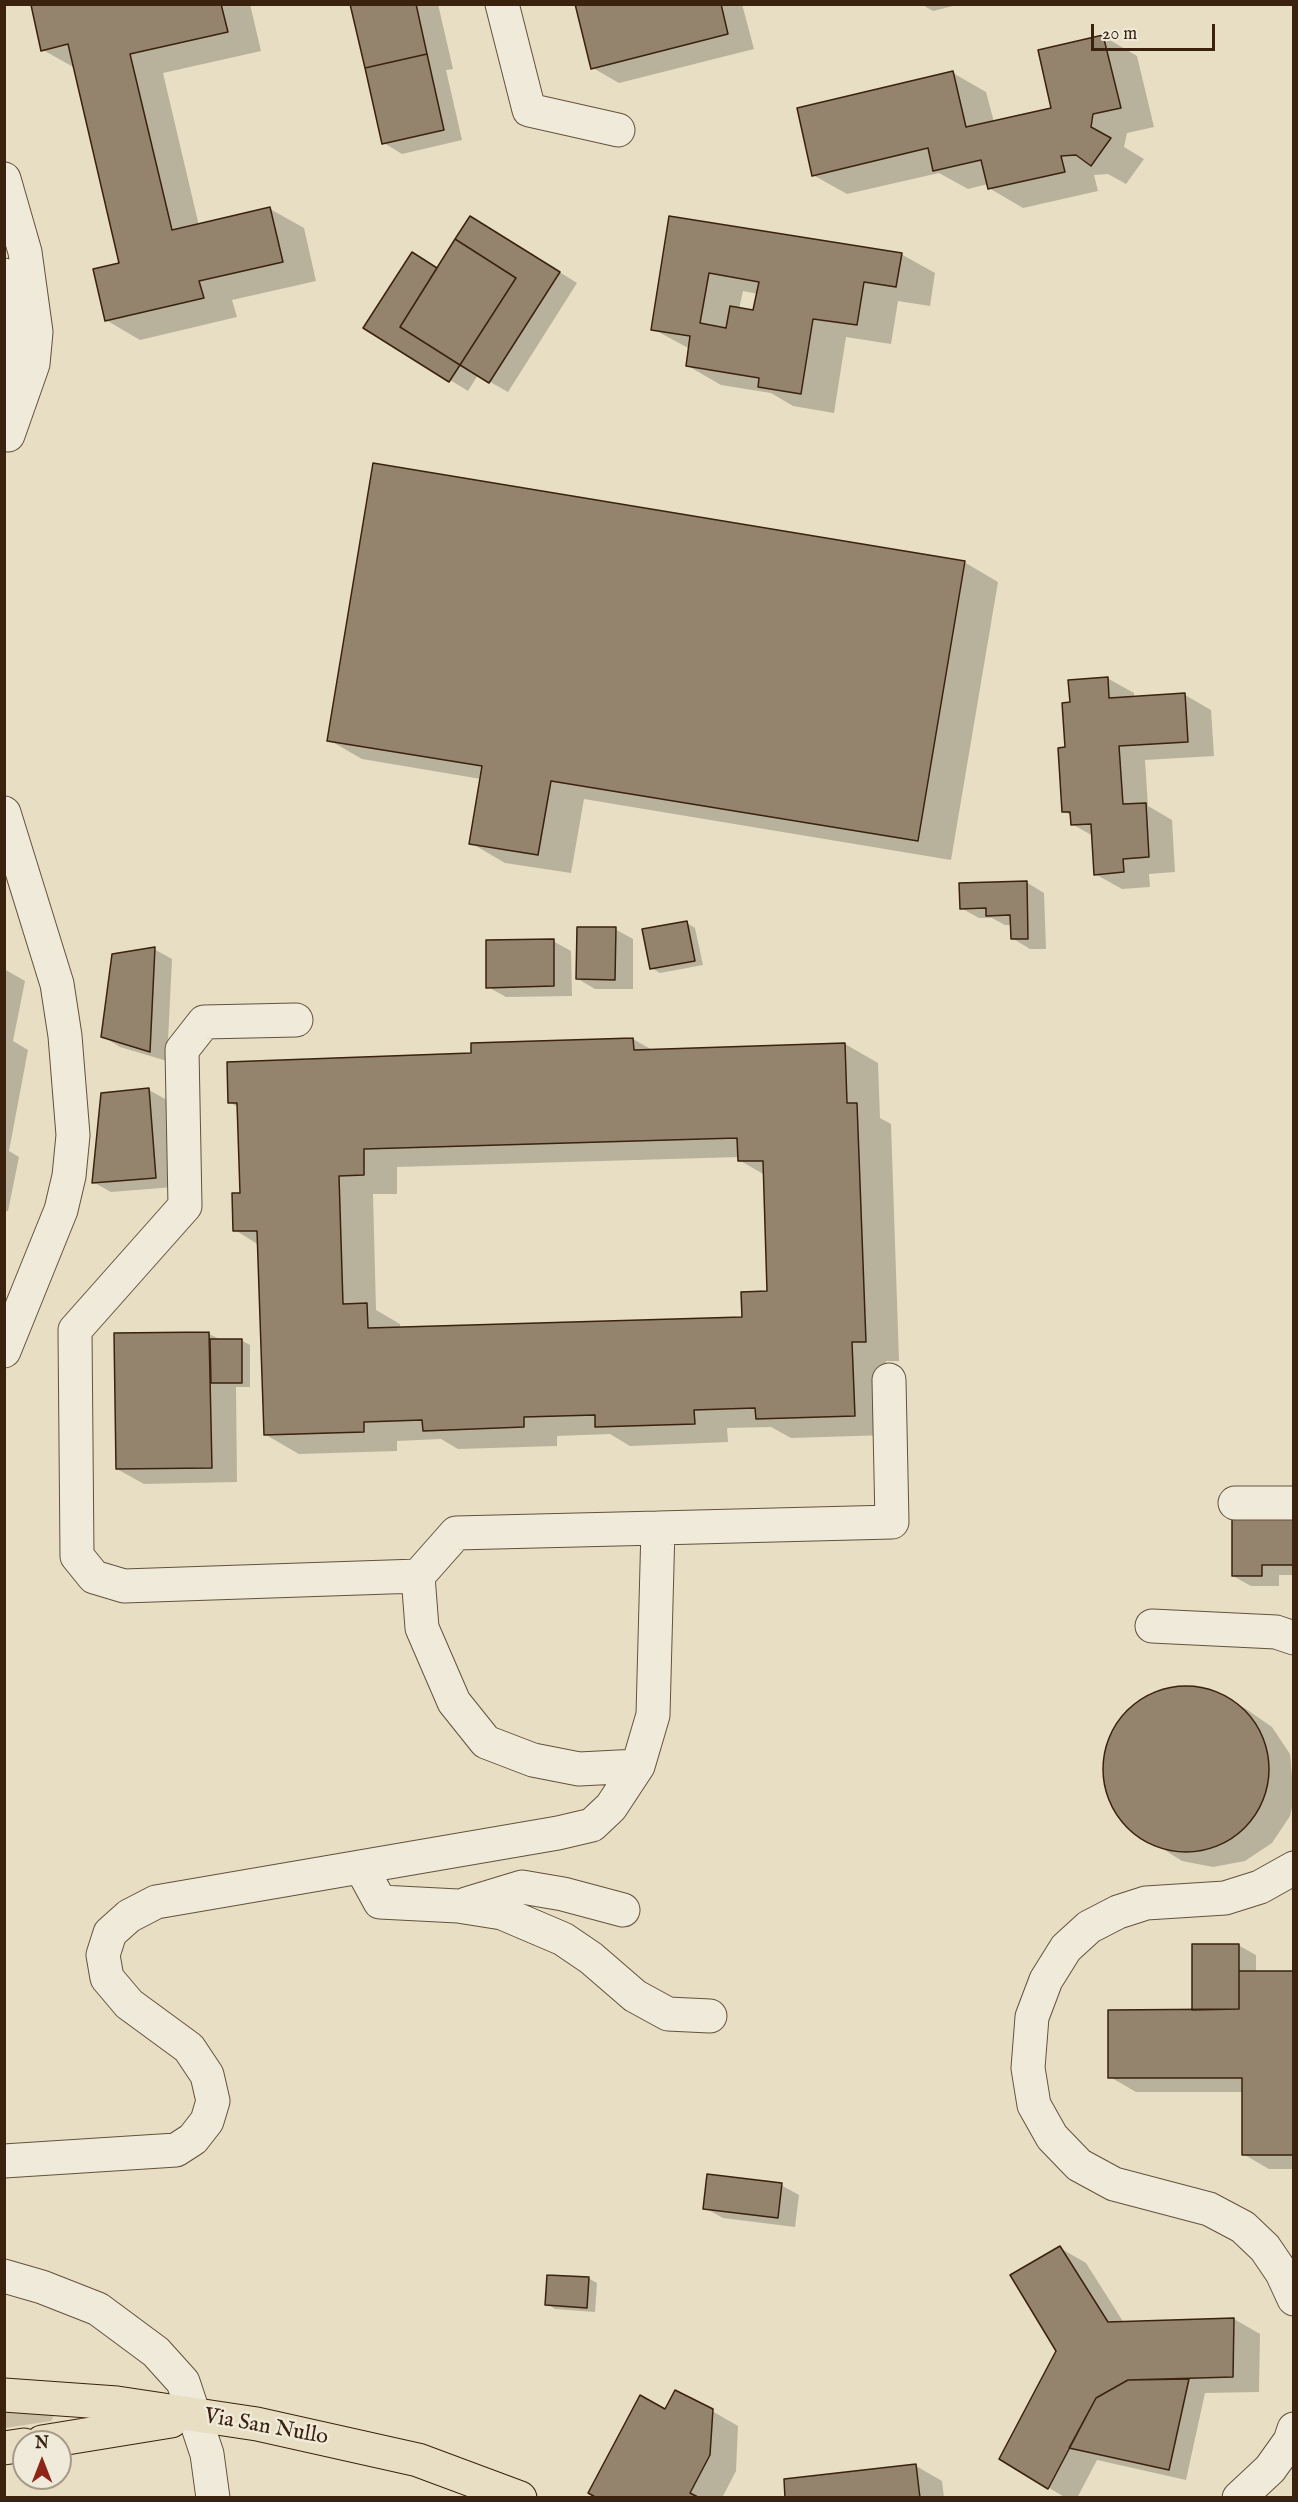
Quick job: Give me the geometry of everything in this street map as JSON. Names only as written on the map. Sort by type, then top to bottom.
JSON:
[{"type":"main road","name":"Via San Nullo","points":[[4,2395],[117,2403],[257,2424],[418,2460],[520,2498]]},
{"type":"main road","points":[[72,2437],[196,2416]]},
{"type":"street","points":[[502,4],[529,110],[618,130]]},
{"type":"street","points":[[4,179],[25,252],[36,332],[33,364],[6,443]]},
{"type":"street","points":[[4,275],[11,325],[6,443]]},
{"type":"street","points":[[4,813],[10,852],[57,984],[65,1036],[73,1135],[69,1176],[61,1210],[4,1351]]},
{"type":"street","points":[[296,1020],[204,1022],[182,1050],[185,1206],[75,1330],[77,1556],[94,1577],[124,1586],[418,1576]]},
{"type":"street","points":[[638,1766],[579,1769],[533,1760],[486,1742],[454,1702],[422,1628],[418,1576],[456,1533],[892,1522],[889,1380]]},
{"type":"street","points":[[1235,1503],[1293,1503]]},
{"type":"street","points":[[4,2162],[176,2150],[193,2139],[207,2121],[213,2101],[207,2076],[189,2048],[129,2004],[107,1978],[103,1955],[110,1933],[129,1916],[156,1902],[362,1869],[592,1825],[611,1807],[638,1766],[653,1714],[658,1528]]},
{"type":"street","points":[[1152,1626],[1276,1632],[1293,1638]]},
{"type":"street","points":[[1293,1868],[1260,1887],[1225,1898],[1146,1903],[1118,1912],[1089,1927],[1066,1948],[1046,1980],[1032,2017],[1028,2068],[1034,2105],[1052,2137],[1079,2165],[1114,2184],[1209,2210],[1243,2227],[1265,2248],[1282,2273],[1293,2299]]},
{"type":"street","points":[[362,1869],[380,1902],[458,1906],[502,1913],[563,1939],[591,1958],[635,1996],[668,2014],[710,2016]]},
{"type":"street","points":[[458,1906],[522,1887],[563,1894],[623,1910]]},
{"type":"street","points":[[4,2276],[42,2286],[98,2309],[156,2352],[183,2382],[207,2454],[213,2498]]},
{"type":"street","points":[[1239,2498],[1270,2469],[1290,2441],[1293,2429]]},
{"type":"shaded area","points":[[5,2409],[49,2412],[54,2416],[51,2421],[5,2428]]},
{"type":"building","points":[[221,4],[228,32],[130,54],[172,230],[270,207],[283,262],[199,281],[204,298],[105,321],[93,269],[119,263],[68,44],[41,51],[31,5]]},
{"type":"building","points":[[350,4],[416,4],[427,54],[365,68]]},
{"type":"building","points":[[575,4],[721,4],[728,34],[591,69]]},
{"type":"building","points":[[1103,35],[1121,108],[1093,114],[1091,127],[1111,138],[1091,166],[1076,155],[1061,156],[1065,172],[988,189],[981,160],[933,171],[928,148],[812,176],[797,108],[953,71],[966,127],[1051,108],[1038,50]]},
{"type":"building","points":[[427,54],[444,130],[382,144],[365,68]]},
{"type":"building","points":[[470,216],[560,272],[489,383],[460,365],[516,278],[455,239]]},
{"type":"building","points":[[669,216],[902,253],[896,287],[864,282],[857,325],[813,319],[801,394],[758,387],[759,378],[686,366],[690,336],[651,330]],"holes":[[[709,273],[759,282],[753,310],[730,306],[726,328],[700,323]]]},
{"type":"building","points":[[455,239],[516,278],[460,365],[400,327]]},
{"type":"building","points":[[412,252],[437,268],[400,327],[460,365],[449,382],[363,328]]},
{"type":"building","points":[[373,463],[965,561],[918,841],[551,781],[538,855],[469,844],[482,766],[327,741]]},
{"type":"building","points":[[1108,677],[1109,698],[1185,693],[1188,742],[1119,746],[1123,804],[1146,803],[1149,857],[1123,859],[1124,872],[1094,875],[1091,824],[1071,825],[1070,812],[1062,812],[1058,748],[1065,747],[1062,703],[1070,702],[1068,680]]},
{"type":"building","points":[[1027,881],[1028,939],[1011,939],[1010,915],[986,916],[986,908],[960,909],[959,883]]},
{"type":"building","points":[[687,921],[695,961],[650,969],[642,929]]},
{"type":"building","points":[[577,927],[616,927],[615,980],[576,979]]},
{"type":"building","points":[[554,939],[554,986],[486,988],[486,940]]},
{"type":"building","points":[[155,947],[150,1052],[101,1037],[112,954]]},
{"type":"building","points":[[633,1038],[634,1050],[845,1043],[847,1103],[857,1103],[866,1342],[852,1342],[855,1416],[756,1419],[755,1408],[694,1410],[695,1424],[595,1427],[595,1415],[524,1417],[524,1427],[423,1431],[422,1420],[364,1422],[364,1432],[264,1435],[257,1231],[233,1231],[232,1193],[240,1193],[237,1103],[228,1103],[227,1062],[471,1053],[471,1043]],"holes":[[[737,1138],[738,1161],[763,1161],[767,1291],[741,1292],[742,1317],[368,1328],[367,1303],[343,1304],[339,1176],[364,1175],[364,1149]]]},
{"type":"building","points":[[149,1088],[156,1178],[92,1183],[101,1093]]},
{"type":"building","points":[[209,1332],[212,1468],[116,1469],[114,1333]]},
{"type":"building","points":[[210,1339],[242,1339],[242,1383],[211,1383]]},
{"type":"building","points":[[1232,1515],[1294,1515],[1294,1565],[1262,1565],[1262,1576],[1232,1576]]},
{"type":"building","points":[[1186,1686],[1218,1693],[1245,1710],[1262,1737],[1269,1769],[1262,1801],[1245,1828],[1218,1845],[1186,1852],[1154,1845],[1127,1828],[1110,1801],[1103,1769],[1110,1737],[1127,1710],[1154,1693]]},
{"type":"building","points":[[1192,1944],[1239,1944],[1239,2009],[1192,2010]]},
{"type":"building","points":[[1239,1971],[1294,1971],[1294,2155],[1242,2155],[1242,2078],[1108,2078],[1108,2010],[1239,2009]]},
{"type":"building","points":[[707,2174],[782,2183],[778,2218],[703,2209]]},
{"type":"building","points":[[1060,2246],[1108,2322],[1234,2318],[1233,2377],[1128,2380],[1096,2398],[1048,2489],[999,2459],[1056,2351],[1010,2275]]},
{"type":"building","points":[[547,2275],[589,2277],[587,2308],[545,2305]]},
{"type":"building","points":[[1189,2379],[1169,2470],[1069,2448],[1096,2398],[1128,2380]]},
{"type":"building","points":[[675,2390],[713,2409],[710,2455],[690,2493],[700,2498],[597,2498],[588,2493],[640,2395],[665,2409]]},
{"type":"building","points":[[916,2464],[920,2498],[785,2498],[784,2479]]}]
